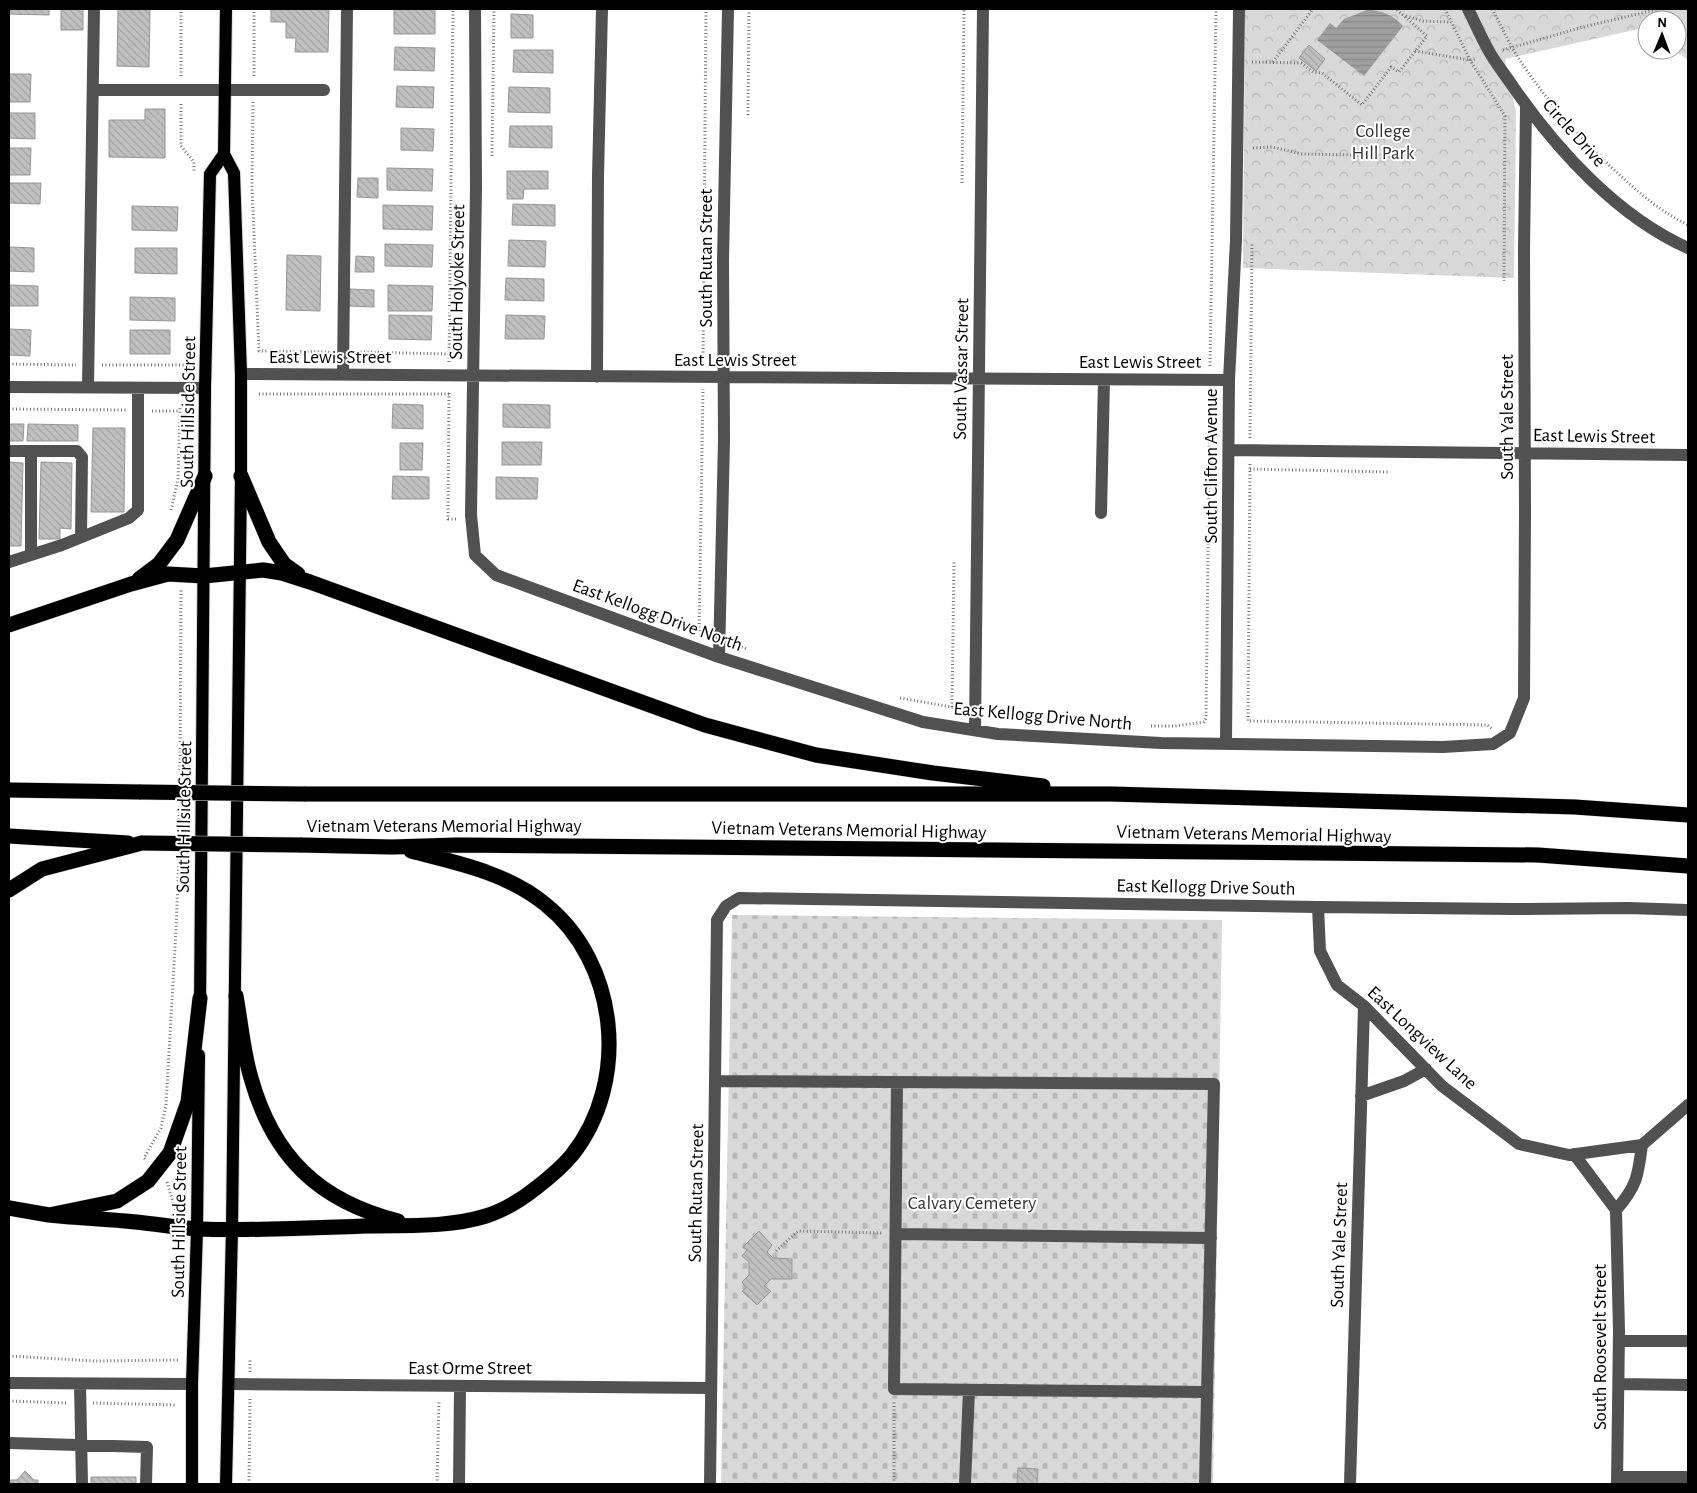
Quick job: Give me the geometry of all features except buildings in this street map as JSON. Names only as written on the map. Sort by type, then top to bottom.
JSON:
[{"type":"highway","points":[[131,584],[159,564],[177,540],[204,476]]},
{"type":"highway","points":[[241,476],[269,542],[284,564],[310,582]]},
{"type":"highway","points":[[9,625],[131,584],[168,574],[204,576],[263,570],[282,573],[310,582],[705,725],[797,750],[816,755],[933,773],[1111,794]]},
{"type":"highway","name":"Vietnam Veterans Memorial Highway","points":[[9,790],[304,794],[1111,794],[1574,807],[1688,815]]},
{"type":"highway","name":"Vietnam Veterans Memorial Highway","points":[[9,836],[142,843],[300,844],[392,847],[476,845],[1538,855],[1688,866]]},
{"type":"highway","points":[[9,890],[42,870],[142,843]]},
{"type":"highway","points":[[9,1208],[49,1215],[197,1229],[422,1225],[450,1223],[486,1216],[515,1204],[556,1171],[572,1154],[588,1128],[600,1102],[609,1052],[609,1029],[601,988],[582,945],[566,924],[545,904],[492,874],[464,864],[392,847]]},
{"type":"highway","points":[[236,996],[250,1077],[268,1124],[287,1156],[324,1189],[350,1205],[384,1217],[422,1225]]},
{"type":"highway","points":[[49,1215],[118,1201],[148,1181],[170,1153],[188,1102],[200,998]]},
{"type":"main road","points":[[226,9],[224,154],[234,173],[241,374],[236,996],[230,1384],[226,1484]]},
{"type":"main road","name":"South Hillside Street","points":[[192,1484],[192,1384],[197,1229],[200,998],[205,388],[210,174],[224,154]]},
{"type":"street","points":[[88,387],[94,9]]},
{"type":"street","points":[[343,375],[347,9]]},
{"type":"street","name":"South Holyoke Street","points":[[475,9],[476,188],[471,515],[475,555]]},
{"type":"street","points":[[597,377],[598,176],[602,9]]},
{"type":"street","name":"South Rutan Street","points":[[719,657],[728,9]]},
{"type":"street","name":"South Vassar Street","points":[[975,730],[983,9]]},
{"type":"street","name":"South Clifton Avenue","points":[[1226,744],[1229,380],[1236,240],[1239,9]]},
{"type":"street","name":"Circle Drive","points":[[1468,9],[1490,54],[1526,106],[1566,156],[1604,192],[1667,238],[1688,248]]},
{"type":"street","points":[[94,90],[324,90]]},
{"type":"street","name":"South Yale Street","points":[[1512,726],[1524,698],[1524,249],[1526,106]]},
{"type":"street","name":"East Lewis Street","points":[[241,374],[1229,380]]},
{"type":"street","points":[[1101,514],[1104,380]]},
{"type":"street","points":[[9,387],[205,388]]},
{"type":"street","points":[[9,562],[129,518],[138,510],[138,388]]},
{"type":"street","name":"East Lewis Street","points":[[1229,450],[1688,455]]},
{"type":"street","points":[[9,451],[77,451],[82,456],[81,536]]},
{"type":"street","points":[[30,451],[31,554]]},
{"type":"street","name":"East Kellogg Drive North","points":[[475,555],[496,575],[719,657],[923,722],[998,734],[1152,743],[1443,747],[1493,744],[1510,733],[1512,726]]},
{"type":"street","name":"East Kellogg Drive South","points":[[726,906],[739,898],[1318,907],[1628,908],[1688,910]]},
{"type":"street","name":"South Rutan Street","points":[[710,1484],[717,920],[726,906]]},
{"type":"street","name":"East Longview Lane","points":[[1318,907],[1320,951],[1337,985],[1364,1006],[1442,1086],[1519,1144],[1569,1155],[1642,1145]]},
{"type":"street","name":"South Yale Street","points":[[1350,1484],[1364,1006]]},
{"type":"street","points":[[1361,1096],[1404,1081],[1426,1069]]},
{"type":"street","points":[[715,1082],[1214,1084],[1205,1484]]},
{"type":"street","points":[[897,1083],[894,1389],[1207,1392]]},
{"type":"street","points":[[1574,1154],[1616,1210],[1630,1193],[1639,1172],[1642,1145],[1688,1105]]},
{"type":"street","name":"South Roosevelt Street","points":[[1616,1210],[1619,1341],[1617,1481]]},
{"type":"street","points":[[896,1234],[1211,1238]]},
{"type":"street","points":[[1619,1341],[1688,1341]]},
{"type":"street","points":[[9,1383],[192,1384]]},
{"type":"street","points":[[80,1384],[82,1484]]},
{"type":"street","name":"East Orme Street","points":[[230,1384],[711,1388]]},
{"type":"street","points":[[1618,1384],[1688,1386]]},
{"type":"street","points":[[459,1484],[460,1386]]},
{"type":"street","points":[[965,1484],[969,1390]]},
{"type":"street","points":[[9,1443],[147,1447],[146,1484]]},
{"type":"street","points":[[1617,1481],[1688,1477]]},
{"type":"path","points":[[181,9],[181,146],[194,162],[194,181]]},
{"type":"path","points":[[254,9],[252,187],[259,357]]},
{"type":"path","points":[[449,363],[454,9]]},
{"type":"path","points":[[699,631],[706,9]]},
{"type":"path","points":[[748,115],[749,9]]},
{"type":"path","points":[[962,183],[964,9]]},
{"type":"path","points":[[1272,62],[1313,9]]},
{"type":"path","points":[[1238,63],[1301,63],[1313,72],[1322,73],[1362,105],[1391,67],[1399,72],[1427,36],[1396,9]]},
{"type":"path","points":[[1445,9],[1470,60],[1505,116],[1504,280]]},
{"type":"path","points":[[1492,9],[1520,61],[1555,109],[1644,198],[1688,225]]},
{"type":"path","points":[[1415,52],[1470,60],[1583,27],[1659,9]]},
{"type":"path","points":[[1403,15],[1423,21],[1450,22]]},
{"type":"path","points":[[1253,148],[1272,147],[1302,154],[1408,156]]},
{"type":"path","points":[[260,351],[449,354]]},
{"type":"path","points":[[449,387],[448,519],[456,519]]},
{"type":"path","points":[[259,394],[449,394]]},
{"type":"path","points":[[9,409],[138,411],[179,409],[178,479],[176,496],[170,514]]},
{"type":"path","points":[[1250,450],[1248,721],[1487,725],[1495,730]]},
{"type":"path","points":[[1250,469],[1388,472]]},
{"type":"path","points":[[952,707],[954,562]]},
{"type":"path","points":[[180,784],[181,583]]},
{"type":"path","points":[[179,803],[179,831]]},
{"type":"path","points":[[152,1164],[144,1158],[161,1128],[166,1105],[179,850]]},
{"type":"path","points":[[165,1177],[177,1215]]},
{"type":"path","points":[[776,1251],[798,1232],[896,1234]]},
{"type":"path","points":[[9,1356],[94,1361],[178,1360]]},
{"type":"path","points":[[249,1484],[250,1360]]},
{"type":"path","points":[[437,1484],[439,1366]]},
{"type":"path","points":[[894,1389],[894,1484]]},
{"type":"green space","name":"College Hill Park","points":[[1245,9],[1688,9],[1688,60],[1687,10],[1637,10],[1637,29],[1505,59],[1516,113],[1514,278],[1243,268]]},
{"type":"green space","name":"Calvary Cemetery","points":[[732,915],[1222,920],[1213,1484],[721,1484]]},
{"type":"shaded area","points":[[1367,10],[1387,14],[1403,26],[1364,76],[1317,40],[1330,23],[1336,28],[1344,19]]}]
